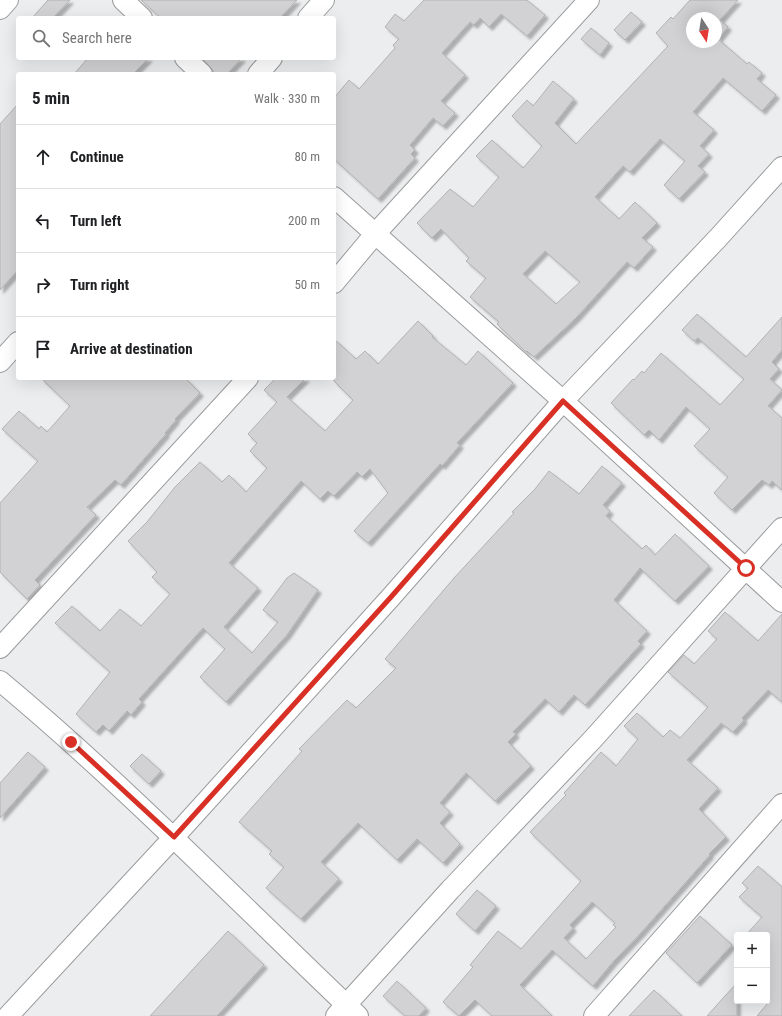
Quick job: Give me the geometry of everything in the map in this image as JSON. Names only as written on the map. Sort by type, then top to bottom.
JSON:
[{"type":"street","points":[[0,9],[8,0]]},
{"type":"street","points":[[123,0],[140,16]]},
{"type":"street","points":[[310,16],[324,0]]},
{"type":"street","points":[[336,281],[375,234],[589,0]]},
{"type":"street","points":[[187,60],[200,72]]},
{"type":"street","points":[[260,72],[270,60]]},
{"type":"street","points":[[8,1016],[174,837],[391,597],[563,401],[713,243],[782,167]]},
{"type":"street","points":[[336,199],[563,401],[782,602]]},
{"type":"street","points":[[0,362],[16,344]]},
{"type":"street","points":[[0,648],[246,380]]},
{"type":"street","points":[[0,681],[71,742],[174,837],[346,1012],[450,890],[592,740],[782,528]]},
{"type":"street","points":[[594,1016],[782,804]]},
{"type":"building","points":[[48,0],[70,0],[55,16],[34,16]]},
{"type":"building","points":[[141,0],[297,0],[282,16],[159,16]]},
{"type":"building","points":[[424,0],[527,0],[545,15],[527,36],[501,14],[489,27],[480,18],[474,25],[470,22],[442,53],[465,75],[441,101],[455,113],[443,126],[433,118],[410,145],[415,150],[411,154],[415,158],[378,199],[336,161],[336,96],[349,80],[359,89],[395,48],[393,45],[399,39],[385,27],[395,14],[404,21]]},
{"type":"building","points":[[690,0],[738,0],[722,18],[722,12],[686,12],[686,48],[722,48],[722,42],[747,64],[749,62],[762,73],[757,79],[776,95],[762,111],[723,78],[693,112],[714,130],[700,146],[709,154],[698,166],[705,172],[679,199],[664,185],[685,161],[660,139],[630,172],[623,166],[595,197],[619,219],[635,202],[657,223],[642,238],[653,247],[634,268],[627,262],[576,318],[534,357],[527,351],[526,352],[497,324],[499,322],[470,297],[486,278],[466,261],[469,258],[441,229],[432,238],[417,223],[450,189],[473,207],[499,177],[476,156],[492,140],[523,168],[542,146],[512,116],[527,100],[533,106],[553,81],[574,99],[555,123],[576,144],[668,46],[656,33],[671,17],[673,19]],"holes":[[[545,251],[580,282],[556,304],[523,274]]]},
{"type":"building","points":[[631,12],[642,22],[625,40],[614,30]]},
{"type":"building","points":[[722,22],[728,27],[722,34]]},
{"type":"building","points":[[591,28],[609,43],[600,55],[581,39]]},
{"type":"building","points":[[86,60],[147,60],[135,72],[76,72]]},
{"type":"building","points":[[204,60],[240,60],[229,72],[214,72]]},
{"type":"building","points":[[16,106],[16,272],[0,290],[0,124]]},
{"type":"building","points":[[697,314],[746,357],[782,317],[782,350],[772,362],[779,369],[770,379],[782,390],[768,406],[782,418],[782,490],[772,481],[769,485],[762,480],[732,510],[714,493],[728,477],[694,446],[710,429],[686,407],[659,440],[649,430],[644,435],[611,403],[633,379],[634,380],[642,371],[644,373],[661,353],[720,405],[744,379],[698,338],[694,341],[682,330]]},
{"type":"building","points":[[418,321],[433,336],[432,337],[466,365],[478,351],[513,383],[457,443],[460,445],[442,466],[440,464],[368,543],[354,531],[388,493],[370,469],[362,477],[357,472],[334,496],[328,491],[320,499],[301,481],[229,563],[258,588],[224,627],[252,653],[278,622],[263,610],[287,578],[294,573],[318,590],[287,635],[226,702],[200,677],[225,649],[203,628],[139,699],[142,702],[131,715],[127,711],[109,731],[103,725],[96,732],[76,714],[110,672],[55,623],[72,606],[100,631],[120,609],[141,626],[170,594],[152,577],[157,572],[128,541],[147,522],[175,487],[200,462],[222,482],[229,475],[246,492],[267,468],[250,451],[257,443],[248,434],[277,402],[264,390],[274,380],[304,380],[287,397],[325,431],[353,400],[334,381],[336,380],[336,341],[356,359],[365,351],[378,364]]},
{"type":"building","points":[[43,380],[187,380],[200,393],[175,419],[176,420],[165,433],[166,434],[121,485],[115,480],[87,507],[96,515],[35,580],[40,585],[27,599],[0,572],[0,503],[38,461],[2,429],[19,411],[39,429],[41,426],[47,432],[70,406]]},
{"type":"building","points":[[602,466],[622,483],[603,505],[610,511],[606,516],[642,549],[646,545],[655,555],[675,534],[709,566],[675,601],[640,568],[614,600],[647,631],[638,641],[641,644],[585,705],[574,695],[559,712],[545,699],[513,732],[516,734],[508,742],[531,766],[495,801],[466,773],[440,803],[450,812],[440,823],[460,844],[443,863],[417,839],[397,860],[358,823],[321,862],[339,879],[301,919],[266,888],[284,867],[269,854],[272,851],[239,822],[302,751],[299,749],[347,700],[356,708],[396,668],[385,659],[454,578],[514,513],[512,512],[535,489],[549,471],[579,494]]},
{"type":"building","points":[[725,612],[758,641],[782,614],[782,702],[768,690],[742,718],[744,720],[733,732],[721,723],[687,760],[718,788],[699,809],[726,837],[709,854],[710,855],[593,986],[552,950],[520,985],[552,1016],[492,1016],[475,1000],[459,1016],[443,1002],[473,967],[470,965],[498,931],[521,949],[581,881],[530,832],[566,795],[564,793],[601,752],[616,766],[638,739],[624,726],[637,713],[663,737],[670,730],[680,738],[708,707],[668,672],[684,655],[694,664],[717,639],[708,631]],"holes":[[[592,902],[615,923],[613,925],[616,927],[586,959],[564,938],[573,928],[570,925]]]},
{"type":"building","points":[[28,752],[45,767],[0,818],[0,783]]},
{"type":"building","points":[[142,754],[161,771],[149,784],[130,766]]},
{"type":"building","points":[[758,866],[782,887],[782,1016],[757,1016],[767,1004],[770,1004],[770,932],[749,932],[762,917],[739,897],[748,888],[742,883]]},
{"type":"building","points":[[477,890],[496,906],[475,931],[456,914]]},
{"type":"building","points":[[700,916],[732,945],[697,983],[666,953]]},
{"type":"building","points":[[228,931],[264,965],[217,1016],[150,1016]]},
{"type":"building","points":[[397,981],[426,1008],[419,1016],[405,1016],[383,996]]},
{"type":"building","points":[[734,986],[734,1004],[737,1004],[737,1016],[707,1016]]},
{"type":"building","points":[[654,990],[682,1016],[629,1016]]},
{"type":"route","points":[[71,742],[174,837],[391,597],[563,401],[746,568]]}]
